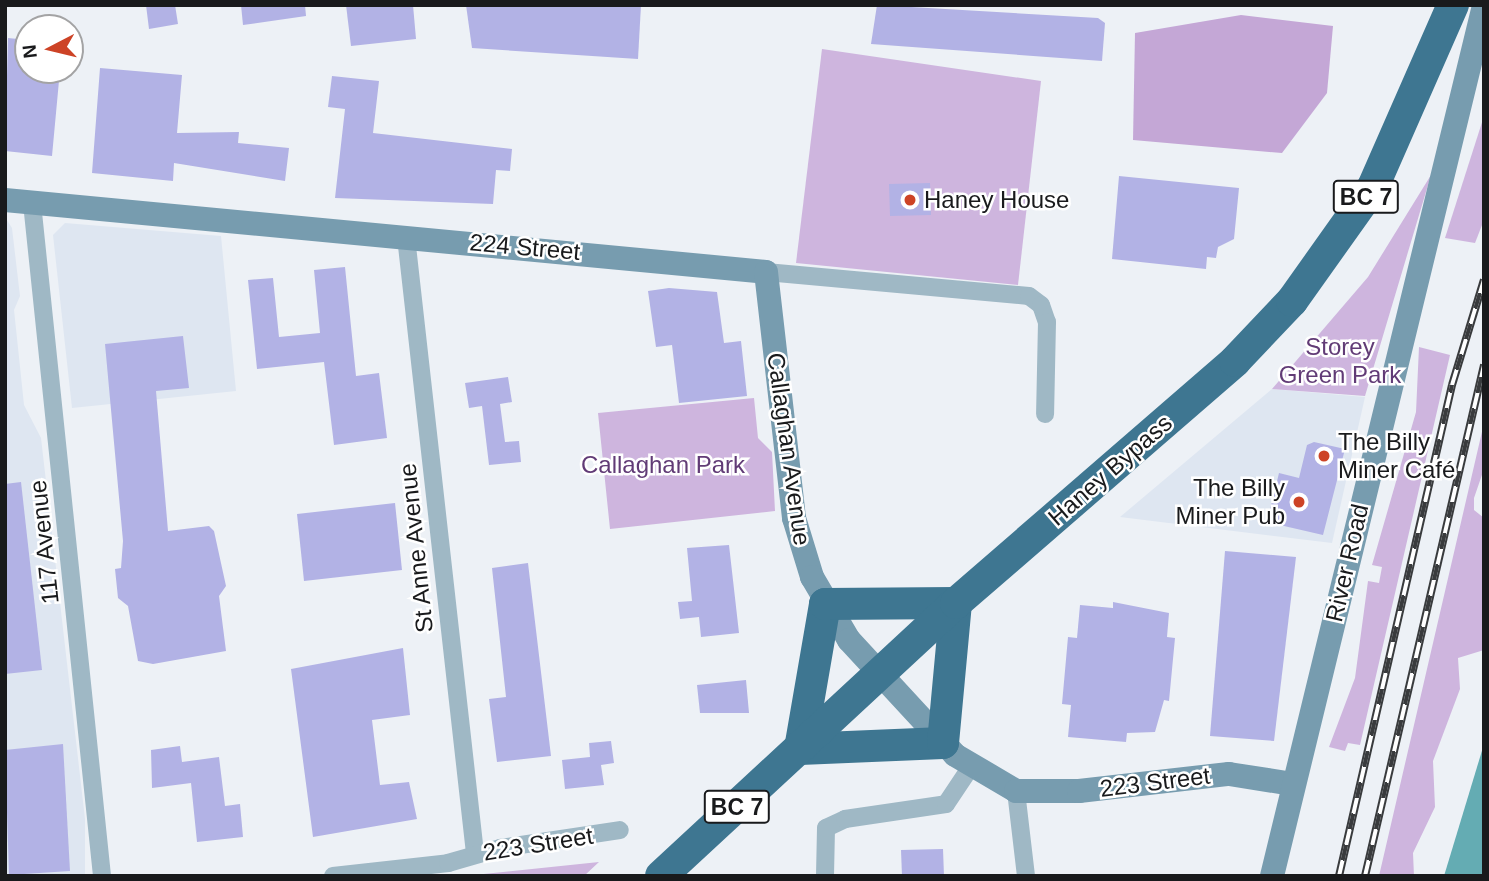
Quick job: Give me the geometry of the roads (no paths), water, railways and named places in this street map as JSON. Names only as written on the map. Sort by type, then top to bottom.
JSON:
[{"type":"highway","name":"Haney Bypass","points":[[667,872],[956,603],[1235,361],[1292,301],[1373,187],[1453,5]]},
{"type":"highway","points":[[956,603],[943,743],[800,749],[825,604],[956,603]]},
{"type":"street","name":"River Road","points":[[1272,876],[1400,334],[1484,6]]},
{"type":"street","name":"224 Street","points":[[5,200],[1021,295],[1041,305],[1045,414]]},
{"type":"street","name":"117 Avenue","points":[[32,203],[102,876]]},
{"type":"street","name":"St Anne Avenue","points":[[406,237],[475,853]]},
{"type":"street","name":"Callaghan Avenue","points":[[766,272],[794,518],[825,604],[881,674],[943,743],[970,768],[1016,791]]},
{"type":"street","points":[[825,876],[826,828],[845,819],[940,807],[970,768]]},
{"type":"street","name":"223 Street","points":[[1016,791],[1079,791],[1228,774],[1293,784]]},
{"type":"street","points":[[1016,791],[1026,876]]},
{"type":"street","name":"223 Street","points":[[333,876],[448,863],[475,853],[620,830]]},
{"type":"water","points":[[1484,744],[1484,876],[1444,876]]},
{"type":"railway","points":[[1339,876],[1452,385],[1484,280]]},
{"type":"railway","points":[[1365,876],[1484,365]]},
{"type":"place","name":"Haney House","points":[[910,200]]},
{"type":"place","name":"The Billy Miner Café","points":[[1324,456]]},
{"type":"place","name":"The Billy Miner Pub","points":[[1299,502]]},
{"type":"park label","name":"Storey Green Park","points":[[1340,361]]},
{"type":"park label","name":"Callaghan Park","points":[[663,465]]}]
